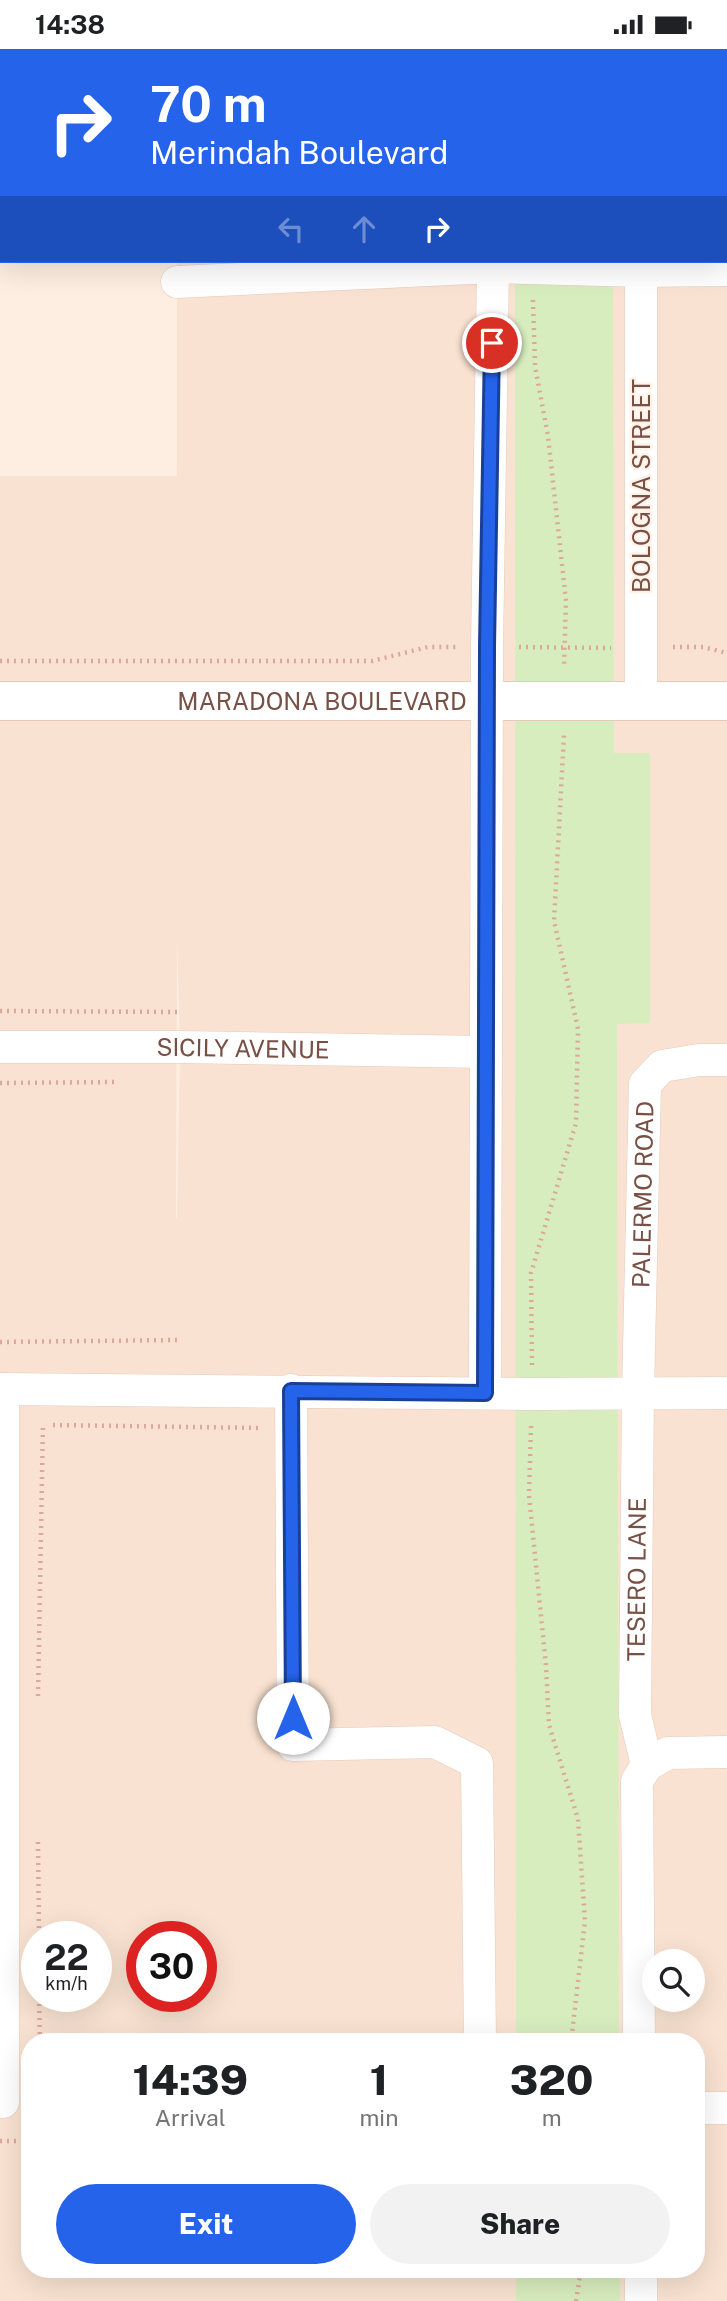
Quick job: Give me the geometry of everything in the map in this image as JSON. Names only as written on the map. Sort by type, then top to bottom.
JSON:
[{"type":"street","points":[[485,1393],[487,647],[493,267]]},
{"type":"street","points":[[177,282],[493,267],[641,271],[727,270]]},
{"type":"street","name":"BOLOGNA STREET","points":[[641,271],[641,701]]},
{"type":"street","name":"MARADONA BOULEVARD","points":[[0,701],[727,701]]},
{"type":"street","name":"SICILY AVENUE","points":[[0,1047],[486,1052]]},
{"type":"street","name":"PALERMO ROAD","points":[[638,1393],[645,1084],[662,1066],[699,1060],[727,1060]]},
{"type":"street","points":[[11,2102],[2,1389],[727,1393]]},
{"type":"street","points":[[291,1391],[293,1745],[435,1742],[477,1763],[480,2033]]},
{"type":"street","name":"TESERO LANE","points":[[638,1393],[635,1715],[647,1765]]},
{"type":"street","points":[[639,2033],[637,1781],[647,1765],[668,1753],[727,1752]]},
{"type":"street","points":[[705,2108],[727,2108]]},
{"type":"street","points":[[640,2278],[641,2301]]},
{"type":"path","points":[[532,267],[535,366],[548,436],[565,588],[564,750],[554,921],[578,1029],[576,1123],[531,1273],[529,1495],[546,1666],[549,1725],[578,1819],[585,1921],[572,2033]]},
{"type":"path","points":[[0,661],[372,661],[428,647],[703,647],[727,653]]},
{"type":"path","points":[[0,1011],[178,1012]]},
{"type":"path","points":[[0,1083],[122,1082]]},
{"type":"path","points":[[0,1342],[178,1340]]},
{"type":"path","points":[[4,1422],[292,1429]]},
{"type":"path","points":[[38,1700],[43,1424]]},
{"type":"path","points":[[38,1839],[39,1921]]},
{"type":"path","points":[[40,2012],[40,2033]]},
{"type":"path","points":[[0,2141],[21,2141]]},
{"type":"path","points":[[576,2301],[580,2278]]},
{"type":"shaded area","points":[[177,263],[727,263],[727,2301],[0,2301],[0,476],[177,476]],"holes":[[[177,937],[180,1047],[177,1219]]]},
{"type":"green space","points":[[515,263],[613,263],[614,753],[650,753],[650,1023],[617,1024],[619,2033],[516,2033]]},
{"type":"green space","points":[[516,2278],[620,2278],[620,2301],[516,2301]]},
{"type":"route","points":[[293,1718],[291,1391],[485,1393],[487,647],[492,343]]}]
